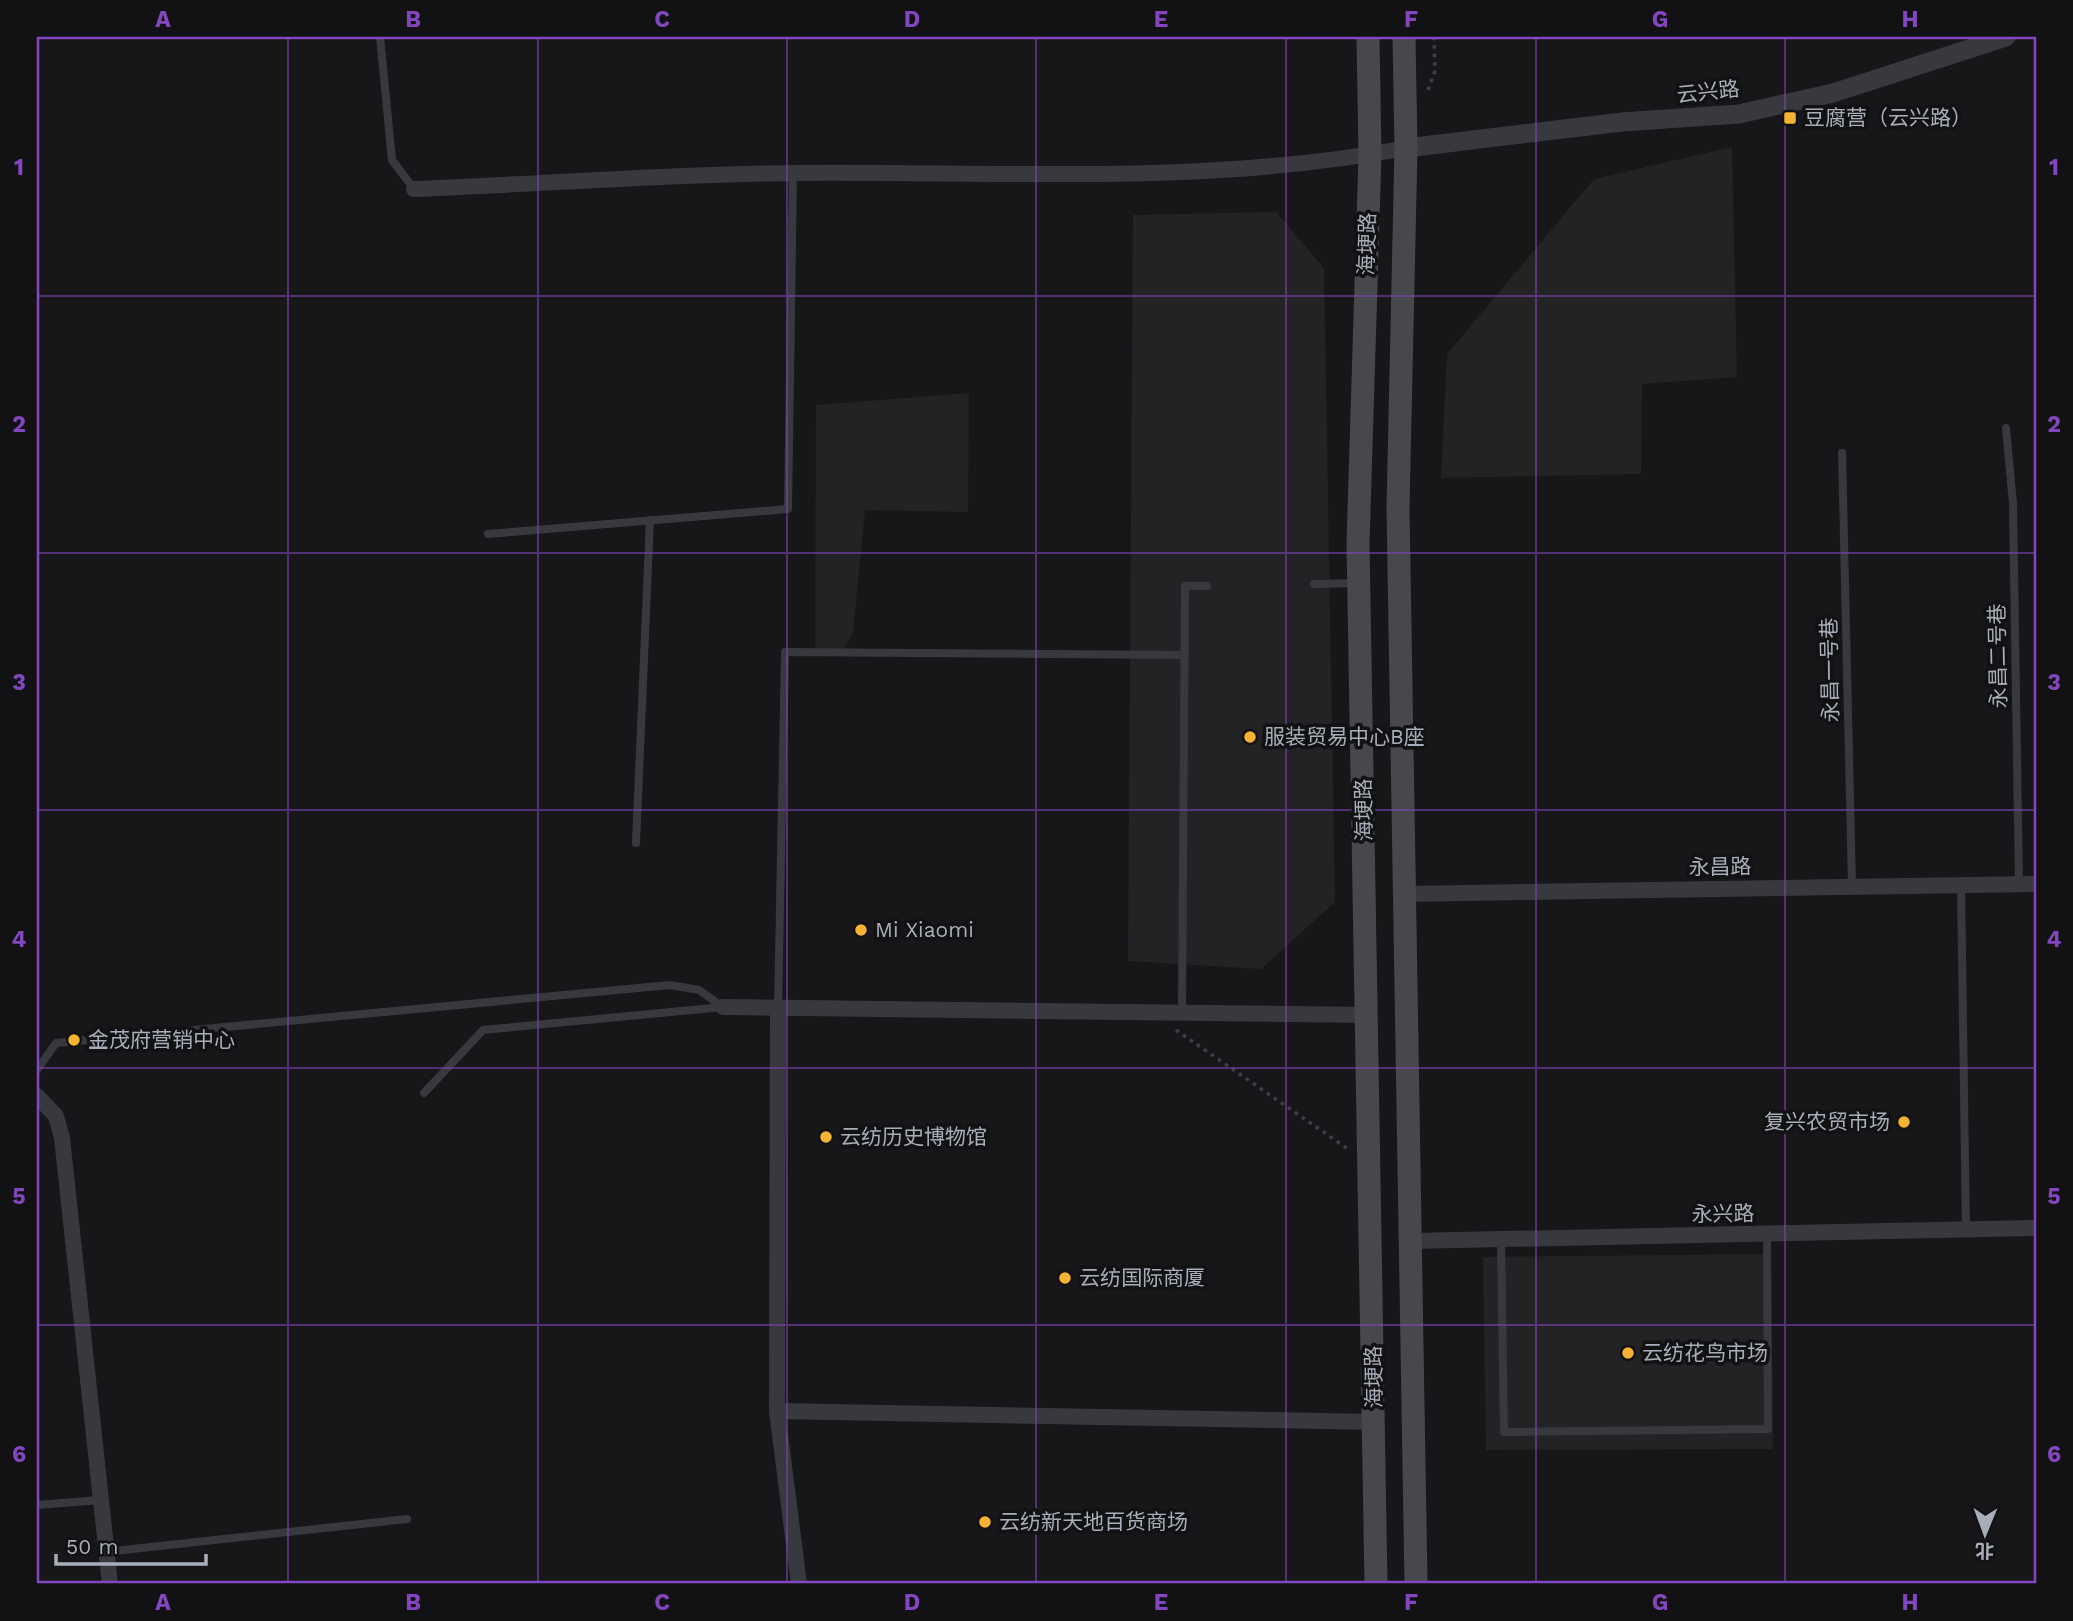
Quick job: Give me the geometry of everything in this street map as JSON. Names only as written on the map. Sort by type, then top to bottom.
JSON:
[{"type":"main road","name":"海埂路","points":[[1368,37],[1370,155],[1359,583],[1376,1584]]},
{"type":"main road","name":"海埂路","points":[[1404,37],[1406,148],[1398,508],[1416,1584]]},
{"type":"street","name":"云兴路","points":[[1406,148],[1609,123],[1739,114],[1833,93],[2006,37]]},
{"type":"street","points":[[414,190],[793,173],[1118,176],[1203,169],[1281,168],[1406,148]]},
{"type":"street","name":"永昌路","points":[[1405,894],[2036,884]]},
{"type":"street","points":[[723,1007],[1367,1015]]},
{"type":"street","points":[[778,1008],[777,1411],[799,1584]]},
{"type":"street","points":[[37,1096],[56,1116],[62,1138],[110,1584]]},
{"type":"street","name":"永兴路","points":[[1410,1241],[2036,1228]]},
{"type":"street","points":[[777,1411],[1374,1422]]},
{"type":"lane","points":[[380,37],[392,160],[414,190]]},
{"type":"lane","points":[[488,534],[788,509],[793,173]]},
{"type":"lane","name":"永昌二号巷","points":[[2006,428],[2013,504],[2019,884]]},
{"type":"lane","name":"永昌一号巷","points":[[1842,453],[1852,886]]},
{"type":"lane","points":[[636,843],[650,520]]},
{"type":"lane","points":[[1314,584],[1359,583]]},
{"type":"lane","points":[[1182,1014],[1185,586],[1207,586]]},
{"type":"lane","points":[[778,1008],[785,652],[1185,655]]},
{"type":"lane","points":[[1961,885],[1966,1230]]},
{"type":"lane","points":[[37,1070],[56,1042],[657,986],[670,985],[699,990],[723,1007]]},
{"type":"lane","points":[[424,1093],[484,1030],[723,1007]]},
{"type":"lane","points":[[1501,1240],[1504,1432],[1768,1429],[1767,1234]]},
{"type":"lane","points":[[37,1505],[100,1500]]},
{"type":"lane","points":[[106,1552],[407,1518]]},
{"type":"path","points":[[1154,1014],[1370,1164]]},
{"type":"shaded area","points":[[1732,147],[1737,377],[1642,384],[1641,474],[1441,478],[1447,354],[1594,179]]},
{"type":"shaded area","points":[[1276,212],[1324,268],[1335,902],[1261,969],[1128,961],[1133,215]]},
{"type":"shaded area","points":[[969,393],[968,512],[865,510],[853,633],[842,651],[815,650],[816,405]]},
{"type":"shaded area","name":"云纺花鸟市场","points":[[1771,1254],[1773,1449],[1486,1450],[1483,1257]]},
{"type":"place","name":"豆腐营（云兴路）","points":[[1790,118]]},
{"type":"place","name":"服装贸易中心B座","points":[[1250,737]]},
{"type":"place","name":"Mi Xiaomi","points":[[861,930]]},
{"type":"place","name":"金茂府营销中心","points":[[74,1040]]},
{"type":"place","name":"复兴农贸市场","points":[[1904,1122]]},
{"type":"place","name":"云纺历史博物馆","points":[[826,1137]]},
{"type":"place","name":"云纺国际商厦","points":[[1065,1278]]},
{"type":"place","name":"云纺花鸟市场","points":[[1628,1353]]},
{"type":"place","name":"云纺新天地百货商场","points":[[985,1522]]}]
